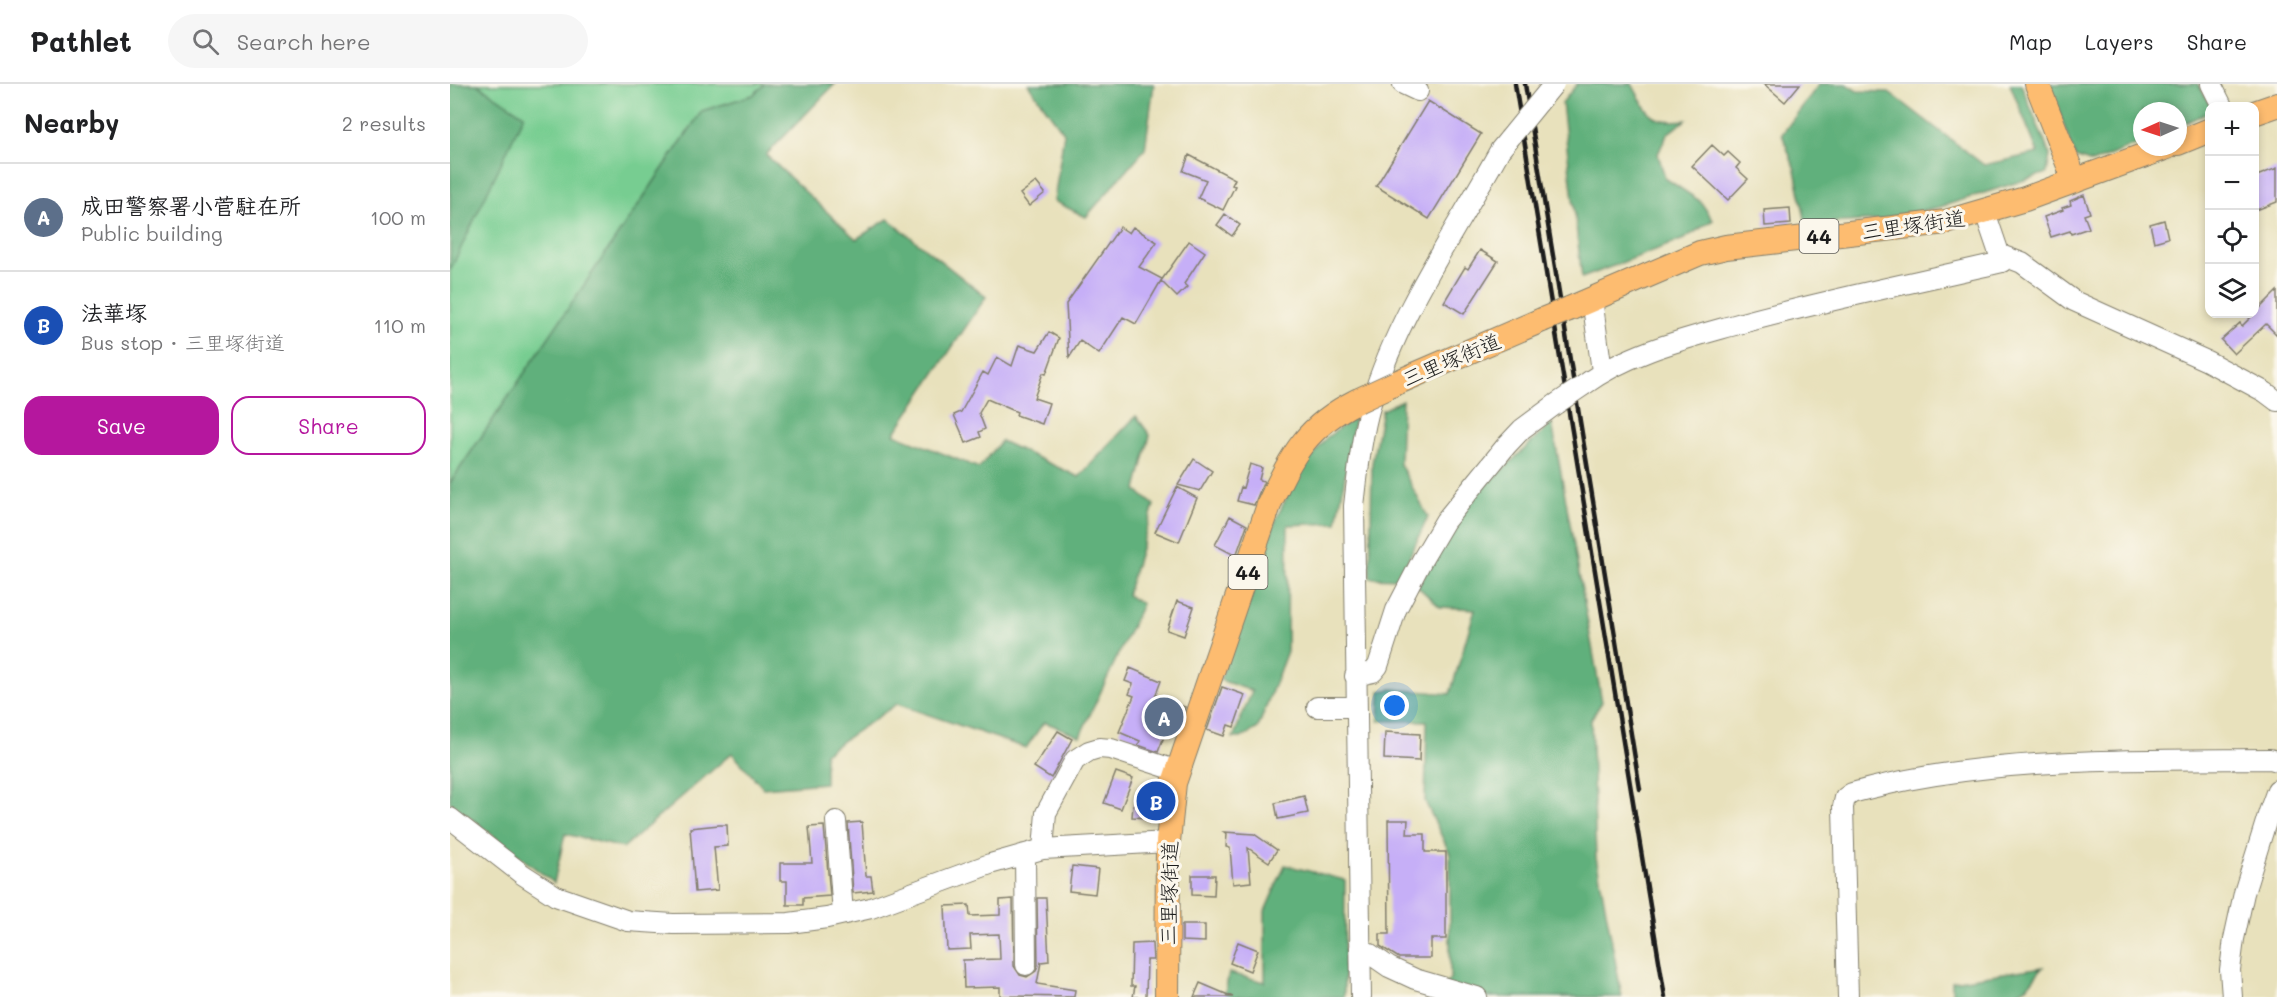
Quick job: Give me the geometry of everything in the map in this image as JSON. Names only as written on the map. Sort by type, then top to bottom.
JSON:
[{"type":"main road","points":[[2037,84],[2075,182]]},
{"type":"main road","points":[[2259,111],[2277,105]]},
{"type":"main road","points":[[2187,139],[2205,132]]},
{"type":"main road","name":"三里塚街道","points":[[1167,997],[1168,842],[1170,808],[1178,771],[1270,502],[1303,441],[1318,425],[1336,411],[1396,383],[1708,251],[1946,222],[1985,212],[2075,182],[2143,156]]},
{"type":"street","points":[[1361,997],[1354,506],[1363,439],[1371,403],[1384,364],[1403,322],[1500,150],[1554,84]]},
{"type":"street","points":[[2211,84],[2220,102]]},
{"type":"street","points":[[1355,676],[1373,672],[1378,666],[1396,610],[1445,521],[1522,429],[1602,371],[1689,338],[1769,315],[2002,262],[2001,255],[1991,236],[1985,212]]},
{"type":"street","points":[[2001,255],[2022,263],[2074,302],[2207,361],[2265,392],[2277,401]]},
{"type":"street","points":[[1592,299],[1602,371]]},
{"type":"street","points":[[1317,707],[1356,707]]},
{"type":"street","points":[[1026,965],[1034,851],[1046,813],[1075,760],[1089,751],[1099,748],[1111,749],[1178,771]]},
{"type":"street","points":[[1848,997],[1843,807],[1845,798],[1851,793],[1948,773],[2056,763],[2259,759],[2277,761]]},
{"type":"street","points":[[2232,997],[2230,970],[2234,939],[2244,893],[2277,790]]},
{"type":"street","points":[[450,818],[522,874],[556,896],[628,921],[673,924],[789,923],[880,905],[990,864],[1034,851],[1168,842]]},
{"type":"street","points":[[836,821],[843,914]]},
{"type":"street","points":[[1360,947],[1389,967],[1415,979],[1477,997]]},
{"type":"green space","points":[[450,84],[765,84],[753,95],[702,111],[450,483]]},
{"type":"green space","points":[[450,84],[477,84],[524,115],[450,271]]},
{"type":"green space","points":[[765,84],[835,84],[766,155],[856,239],[888,219],[986,297],[894,434],[979,468],[1001,441],[1079,477],[1136,416],[1150,435],[1136,490],[1154,505],[1127,595],[1142,604],[1080,736],[1044,722],[1026,748],[897,704],[825,753],[825,783],[763,788],[732,753],[623,848],[565,834],[554,883],[450,802],[450,483],[702,111],[753,95]]},
{"type":"green space","points":[[1028,84],[1154,84],[1145,149],[1086,217],[1054,201],[1064,133]]},
{"type":"green space","points":[[1577,84],[1632,84],[1642,103],[1652,115],[1664,120],[1686,120],[1667,134],[1658,154],[1665,178],[1700,201],[1713,220],[1684,239],[1582,278],[1562,103]]},
{"type":"green space","points":[[1819,84],[1846,84],[1857,91],[1889,92],[1984,165],[2038,153],[2010,84],[2021,84],[2050,155],[2047,173],[1940,207],[1883,220],[1806,224],[1795,170],[1782,134]]},
{"type":"green space","points":[[2049,84],[2198,84],[2209,102],[2205,102],[2205,114],[2187,122],[2187,102],[2133,102],[2133,146],[2092,163],[2075,157]]},
{"type":"green space","points":[[1402,400],[1400,464],[1428,517],[1399,579],[1370,578],[1372,463],[1382,410]]},
{"type":"green space","points":[[1355,417],[1337,523],[1288,525],[1287,651],[1258,728],[1241,738],[1233,738],[1252,691],[1220,680],[1276,519],[1294,482],[1326,438]]},
{"type":"green space","points":[[1552,423],[1602,702],[1591,719],[1596,857],[1622,997],[1434,997],[1450,979],[1450,854],[1425,801],[1427,721],[1379,721],[1380,691],[1393,689],[1450,694],[1475,609],[1440,607],[1417,586],[1470,500]]},
{"type":"green space","points":[[1285,865],[1345,880],[1344,997],[1224,997],[1229,973],[1265,982],[1265,911]]},
{"type":"green space","points":[[2043,967],[2027,987],[2009,997],[1952,997],[1952,981]]},
{"type":"building","points":[[1764,84],[1800,84],[1785,102]]},
{"type":"building","points":[[1428,101],[1481,134],[1429,219],[1376,186]]},
{"type":"building","points":[[1712,145],[1724,156],[1728,152],[1740,163],[1736,168],[1748,179],[1728,200],[1692,166]]},
{"type":"building","points":[[1189,155],[1235,179],[1232,185],[1235,186],[1223,210],[1198,198],[1206,180],[1183,171]]},
{"type":"building","points":[[2277,168],[2277,202],[2259,209],[2259,175]]},
{"type":"building","points":[[1036,182],[1045,193],[1029,206],[1020,194]]},
{"type":"building","points":[[2084,195],[2090,213],[2084,215],[2089,228],[2051,237],[2044,217],[2063,210],[2062,208],[2071,205],[2070,201]]},
{"type":"building","points":[[1790,208],[1791,224],[1765,226],[1764,210]]},
{"type":"building","points":[[1225,214],[1240,225],[1232,236],[1217,225]]},
{"type":"building","points":[[2164,220],[2168,238],[2154,242],[2150,224]]},
{"type":"building","points":[[1120,227],[1129,233],[1133,227],[1157,242],[1139,267],[1162,279],[1136,324],[1123,317],[1099,354],[1080,341],[1069,358],[1066,304]]},
{"type":"building","points":[[1189,241],[1205,252],[1184,284],[1187,287],[1177,297],[1161,281]]},
{"type":"building","points":[[1480,250],[1498,261],[1464,314],[1444,302],[1465,267],[1468,269]]},
{"type":"building","points":[[2277,291],[2277,335],[2266,324],[2234,354],[2221,340],[2240,323],[2242,326],[2250,318],[2259,318],[2259,309]]},
{"type":"building","points":[[1049,332],[1059,338],[1046,374],[1043,373],[1034,398],[1049,403],[1042,424],[1016,415],[1017,412],[987,399],[979,413],[985,429],[979,432],[981,437],[966,443],[954,415],[961,412],[983,372],[988,375],[997,357],[1012,366],[1019,345],[1037,351]]},
{"type":"building","points":[[1194,459],[1212,471],[1200,491],[1178,485]]},
{"type":"building","points":[[1250,464],[1262,468],[1259,480],[1264,481],[1254,505],[1237,501]]},
{"type":"building","points":[[1177,487],[1197,498],[1179,542],[1155,532]]},
{"type":"building","points":[[1230,516],[1247,525],[1236,556],[1215,545]]},
{"type":"building","points":[[1177,601],[1194,607],[1184,636],[1167,630]]},
{"type":"building","points":[[1130,668],[1161,681],[1155,697],[1185,707],[1181,719],[1172,716],[1158,752],[1138,745],[1140,741],[1119,732],[1134,696],[1129,694],[1133,684],[1125,681]]},
{"type":"building","points":[[1222,687],[1245,695],[1234,727],[1228,725],[1224,736],[1207,730]]},
{"type":"building","points":[[1058,731],[1072,739],[1051,778],[1034,767]]},
{"type":"building","points":[[1385,732],[1420,734],[1419,761],[1384,759]]},
{"type":"building","points":[[1116,772],[1133,778],[1121,809],[1104,803]]},
{"type":"building","points":[[1304,796],[1308,813],[1278,819],[1275,803]]},
{"type":"building","points":[[1133,805],[1150,806],[1150,818],[1132,817]]},
{"type":"building","points":[[1388,820],[1408,820],[1407,834],[1425,834],[1425,852],[1446,852],[1446,939],[1431,939],[1431,958],[1399,958],[1380,946],[1380,934],[1389,934]]},
{"type":"building","points":[[862,822],[866,876],[871,876],[873,891],[853,893],[848,823]]},
{"type":"building","points":[[727,825],[728,846],[714,847],[718,890],[695,892],[690,828]]},
{"type":"building","points":[[824,826],[830,896],[803,898],[803,905],[787,905],[787,881],[780,881],[780,863],[812,863],[809,827]]},
{"type":"building","points":[[1224,832],[1254,834],[1277,850],[1269,862],[1248,848],[1251,882],[1233,884],[1230,848],[1226,847],[1227,834]]},
{"type":"building","points":[[1072,866],[1098,869],[1095,894],[1069,891]]},
{"type":"building","points":[[1192,875],[1215,875],[1214,896],[1192,895]]},
{"type":"building","points":[[1037,898],[1046,898],[1049,961],[1041,962],[1037,984],[1075,990],[1074,997],[1000,996],[1000,987],[964,988],[963,960],[1000,959],[999,934],[970,935],[971,949],[947,950],[945,906],[969,905],[970,916],[1000,915],[1000,900],[1013,899],[1014,966],[1020,975],[1027,977],[1036,971],[1038,965]]},
{"type":"building","points":[[1182,925],[1205,925],[1205,942],[1182,941]]},
{"type":"building","points":[[1238,942],[1258,950],[1250,971],[1230,963]]},
{"type":"building","points":[[1152,943],[1153,960],[1147,960],[1146,997],[1133,997],[1135,986],[1131,986],[1132,944]]},
{"type":"building","points":[[1200,983],[1233,997],[1194,997]]},
{"type":"railway","points":[[1515,84],[1665,997]]},
{"type":"railway","points":[[1525,84],[1640,789]]},
{"type":"place","name":"成田警察署小菅駐在所","points":[[1164,717]]},
{"type":"place","name":"法華塚","points":[[1156,801]]}]
